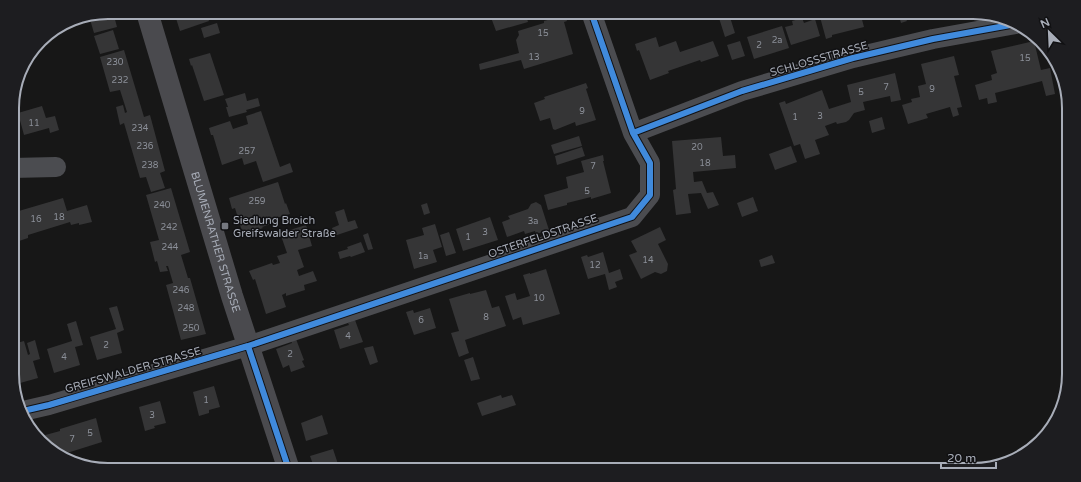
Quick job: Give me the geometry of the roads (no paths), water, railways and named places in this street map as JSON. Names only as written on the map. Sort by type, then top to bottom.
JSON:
[{"type":"street","name":"BLUMENRATHER STRASSE","points":[[150,19],[248,346],[287,463]]},
{"type":"street","name":"OSTERFELDSTRASSE","points":[[248,346],[632,217],[650,195],[650,163],[633,133],[593,19]]},
{"type":"street","name":"SCHLOSSSTRASSE","points":[[633,133],[742,91],[853,58],[933,39],[1006,26]]},
{"type":"street","points":[[19,168],[56,167]]},
{"type":"street","name":"GREIFSWALDER STRASSE","points":[[27,410],[49,405],[248,346]]},
{"type":"place","name":"Siedlung Broich Greifswalder Straße","points":[[225,226]]}]
